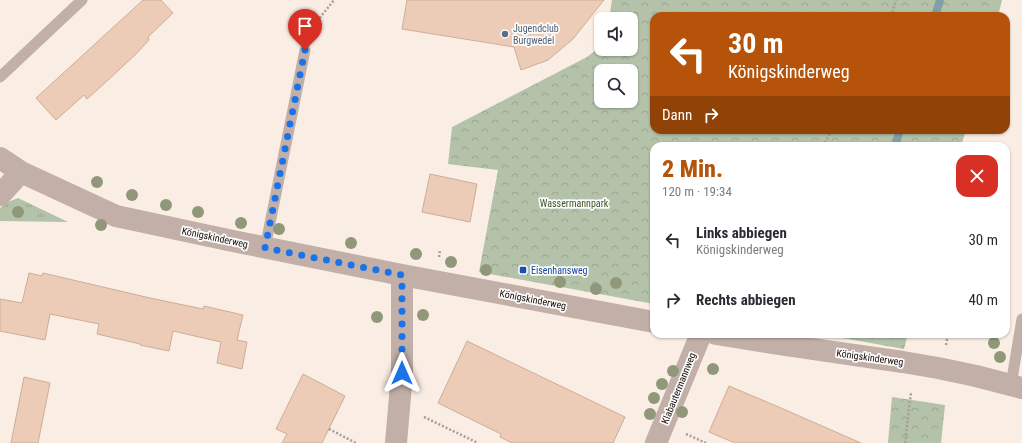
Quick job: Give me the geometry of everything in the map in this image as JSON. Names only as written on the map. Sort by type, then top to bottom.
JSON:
[{"type":"street","name":"Königskinderweg","points":[[0,158],[21,172],[116,216],[265,248],[650,321]]},
{"type":"street","points":[[0,195],[21,172]]},
{"type":"street","points":[[396,443],[402,373],[402,275]]},
{"type":"street","name":"Klabautermannweg","points":[[656,443],[699,338]]},
{"type":"street","name":"Königskinderweg","points":[[763,338],[786,340],[938,368],[1017,386]]},
{"type":"lane","points":[[0,77],[82,0]]},
{"type":"lane","points":[[265,248],[305,50]]},
{"type":"lane","points":[[1017,386],[1022,318]]},
{"type":"path","points":[[305,50],[318,20],[334,0]]},
{"type":"path","points":[[892,12],[896,0]]},
{"type":"path","points":[[905,443],[911,392]]},
{"type":"path","points":[[424,417],[478,443]]},
{"type":"path","points":[[329,429],[356,443]]},
{"type":"green space","name":"Wassermannpark","points":[[612,0],[1002,0],[999,12],[650,12],[650,134],[965,134],[962,142],[650,142],[650,303],[479,272],[498,170],[448,164],[452,127],[587,57],[594,52],[594,56],[638,56],[638,12],[610,12]]},
{"type":"green space","points":[[18,198],[68,222],[0,221],[0,208],[8,202]]},
{"type":"green space","points":[[842,338],[907,338],[904,349]]},
{"type":"green space","points":[[892,397],[945,405],[941,443],[888,443]]},
{"type":"building","points":[[143,0],[161,0],[173,13],[148,37],[149,40],[135,55],[95,92],[87,99],[84,95],[56,120],[36,98]]},
{"type":"building","name":"Jugendclub Burgwedel","points":[[407,0],[604,0],[573,39],[548,60],[521,70],[514,47],[402,29]]},
{"type":"building","points":[[430,174],[477,184],[470,222],[422,212]]},
{"type":"building","points":[[29,273],[42,276],[43,273],[150,298],[203,309],[204,306],[243,315],[237,340],[247,342],[242,369],[217,363],[221,342],[173,331],[169,351],[97,334],[99,324],[50,314],[45,340],[0,331],[0,299],[22,303]]},
{"type":"building","points":[[467,341],[625,417],[613,443],[512,443],[500,437],[501,434],[438,403]]},
{"type":"building","points":[[303,374],[345,396],[322,443],[282,443],[287,434],[276,429]]},
{"type":"building","points":[[24,377],[50,383],[38,443],[11,443]]},
{"type":"building","points":[[729,386],[861,443],[735,443],[709,432]]},
{"type":"waterway","points":[[936,12],[940,0]]},
{"type":"waterway","points":[[896,142],[899,134]]},
{"type":"place","name":"Jugendclub Burgwedel","points":[[505,34]]},
{"type":"place","name":"Eisenhansweg","points":[[523,270]]},
{"type":"route","points":[[305,50],[265,248],[402,275],[402,373]]}]
